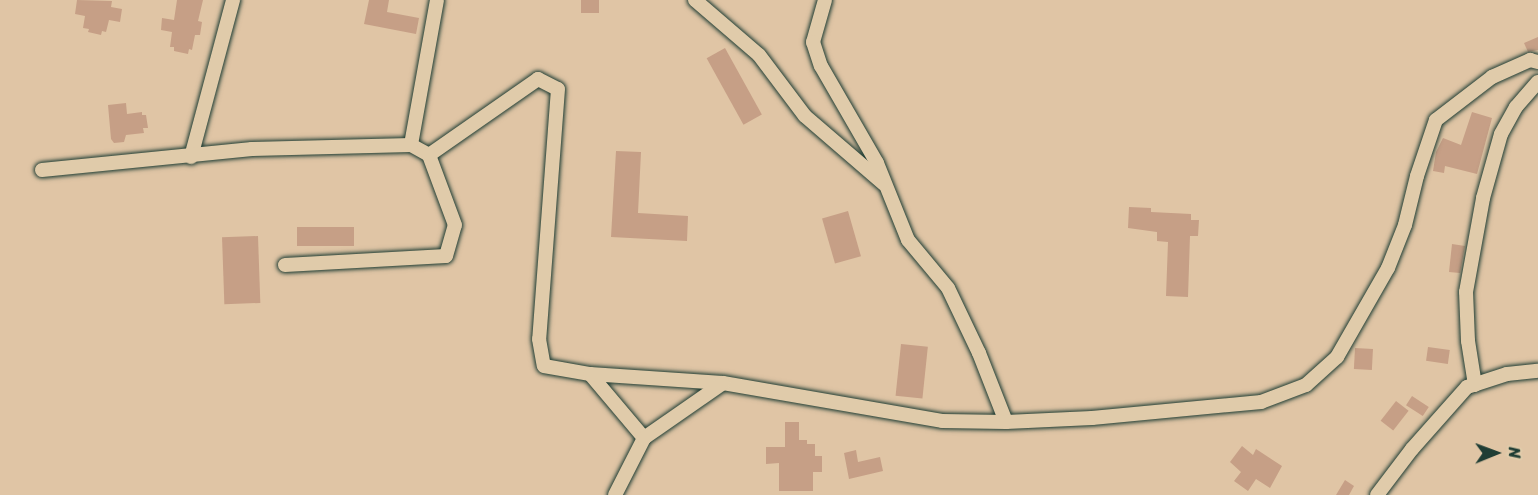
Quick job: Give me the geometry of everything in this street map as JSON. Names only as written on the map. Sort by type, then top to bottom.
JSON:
[{"type":"street","points":[[191,157],[233,0]]},
{"type":"street","points":[[411,144],[436,0]]},
{"type":"street","points":[[695,0],[759,55],[805,116],[886,186]]},
{"type":"street","points":[[825,0],[813,42],[821,66],[877,163],[908,240],[948,288],[979,353],[1006,422]]},
{"type":"street","points":[[429,155],[538,79],[558,89],[539,339],[544,366],[590,374],[723,383],[942,421],[1006,422],[1092,418],[1261,402],[1306,385],[1337,357],[1388,268],[1406,225],[1417,176],[1436,120],[1492,77],[1530,60],[1538,62]]},
{"type":"street","points":[[1475,385],[1468,341],[1466,292],[1483,198],[1501,134],[1516,107],[1538,82]]},
{"type":"street","points":[[42,170],[191,157],[252,149],[411,144],[429,155],[455,225],[446,256],[285,266]]},
{"type":"street","points":[[1377,495],[1412,449],[1467,387],[1507,374],[1538,371]]},
{"type":"street","points":[[590,374],[644,438]]},
{"type":"street","points":[[615,495],[644,438],[723,383]]},
{"type":"building","points":[[77,0],[112,1],[111,7],[122,9],[120,22],[109,20],[106,32],[102,31],[101,35],[88,32],[89,29],[83,28],[85,16],[75,14]]},
{"type":"building","points":[[177,0],[203,0],[198,21],[202,22],[200,35],[195,35],[192,50],[189,49],[188,54],[174,51],[174,47],[170,47],[172,32],[161,30],[162,18],[174,20]]},
{"type":"building","points":[[369,0],[389,0],[387,12],[419,18],[416,34],[364,24]]},
{"type":"building","points":[[581,0],[599,0],[599,13],[581,13]]},
{"type":"building","points":[[1538,37],[1538,50],[1528,52],[1524,43]]},
{"type":"building","points":[[725,48],[762,114],[743,125],[707,58]]},
{"type":"building","points":[[126,103],[127,114],[142,112],[142,115],[146,115],[148,128],[143,128],[144,133],[126,135],[124,142],[114,143],[111,139],[108,105]]},
{"type":"building","points":[[1472,112],[1492,118],[1477,174],[1445,166],[1444,173],[1433,171],[1436,152],[1443,138],[1461,145]]},
{"type":"building","points":[[616,151],[641,152],[638,213],[688,216],[687,241],[611,237]]},
{"type":"building","points":[[1129,207],[1151,208],[1151,212],[1191,214],[1191,220],[1199,220],[1198,236],[1190,236],[1188,297],[1166,296],[1168,242],[1157,241],[1157,232],[1128,228]]},
{"type":"building","points":[[848,211],[861,256],[835,264],[822,218]]},
{"type":"building","points":[[297,227],[354,227],[354,246],[297,246]]},
{"type":"building","points":[[258,236],[260,303],[224,304],[222,237]]},
{"type":"building","points":[[1452,244],[1465,246],[1460,273],[1449,272]]},
{"type":"building","points":[[901,344],[928,347],[922,399],[896,396]]},
{"type":"building","points":[[1428,347],[1450,350],[1448,364],[1426,361]]},
{"type":"building","points":[[1355,348],[1373,349],[1372,370],[1354,369]]},
{"type":"building","points":[[1412,396],[1429,407],[1423,416],[1406,405]]},
{"type":"building","points":[[1396,401],[1409,411],[1393,431],[1381,421]]},
{"type":"building","points":[[785,422],[799,422],[799,440],[807,440],[807,444],[815,444],[815,456],[822,456],[822,472],[813,472],[813,491],[779,491],[779,463],[766,464],[766,447],[785,447]]},
{"type":"building","points":[[1242,446],[1253,455],[1256,449],[1282,466],[1270,488],[1256,479],[1248,491],[1234,481],[1241,472],[1230,462]]},
{"type":"building","points":[[856,450],[858,462],[880,457],[883,471],[849,479],[844,453]]},
{"type":"building","points":[[1345,480],[1354,486],[1349,495],[1336,495]]}]
